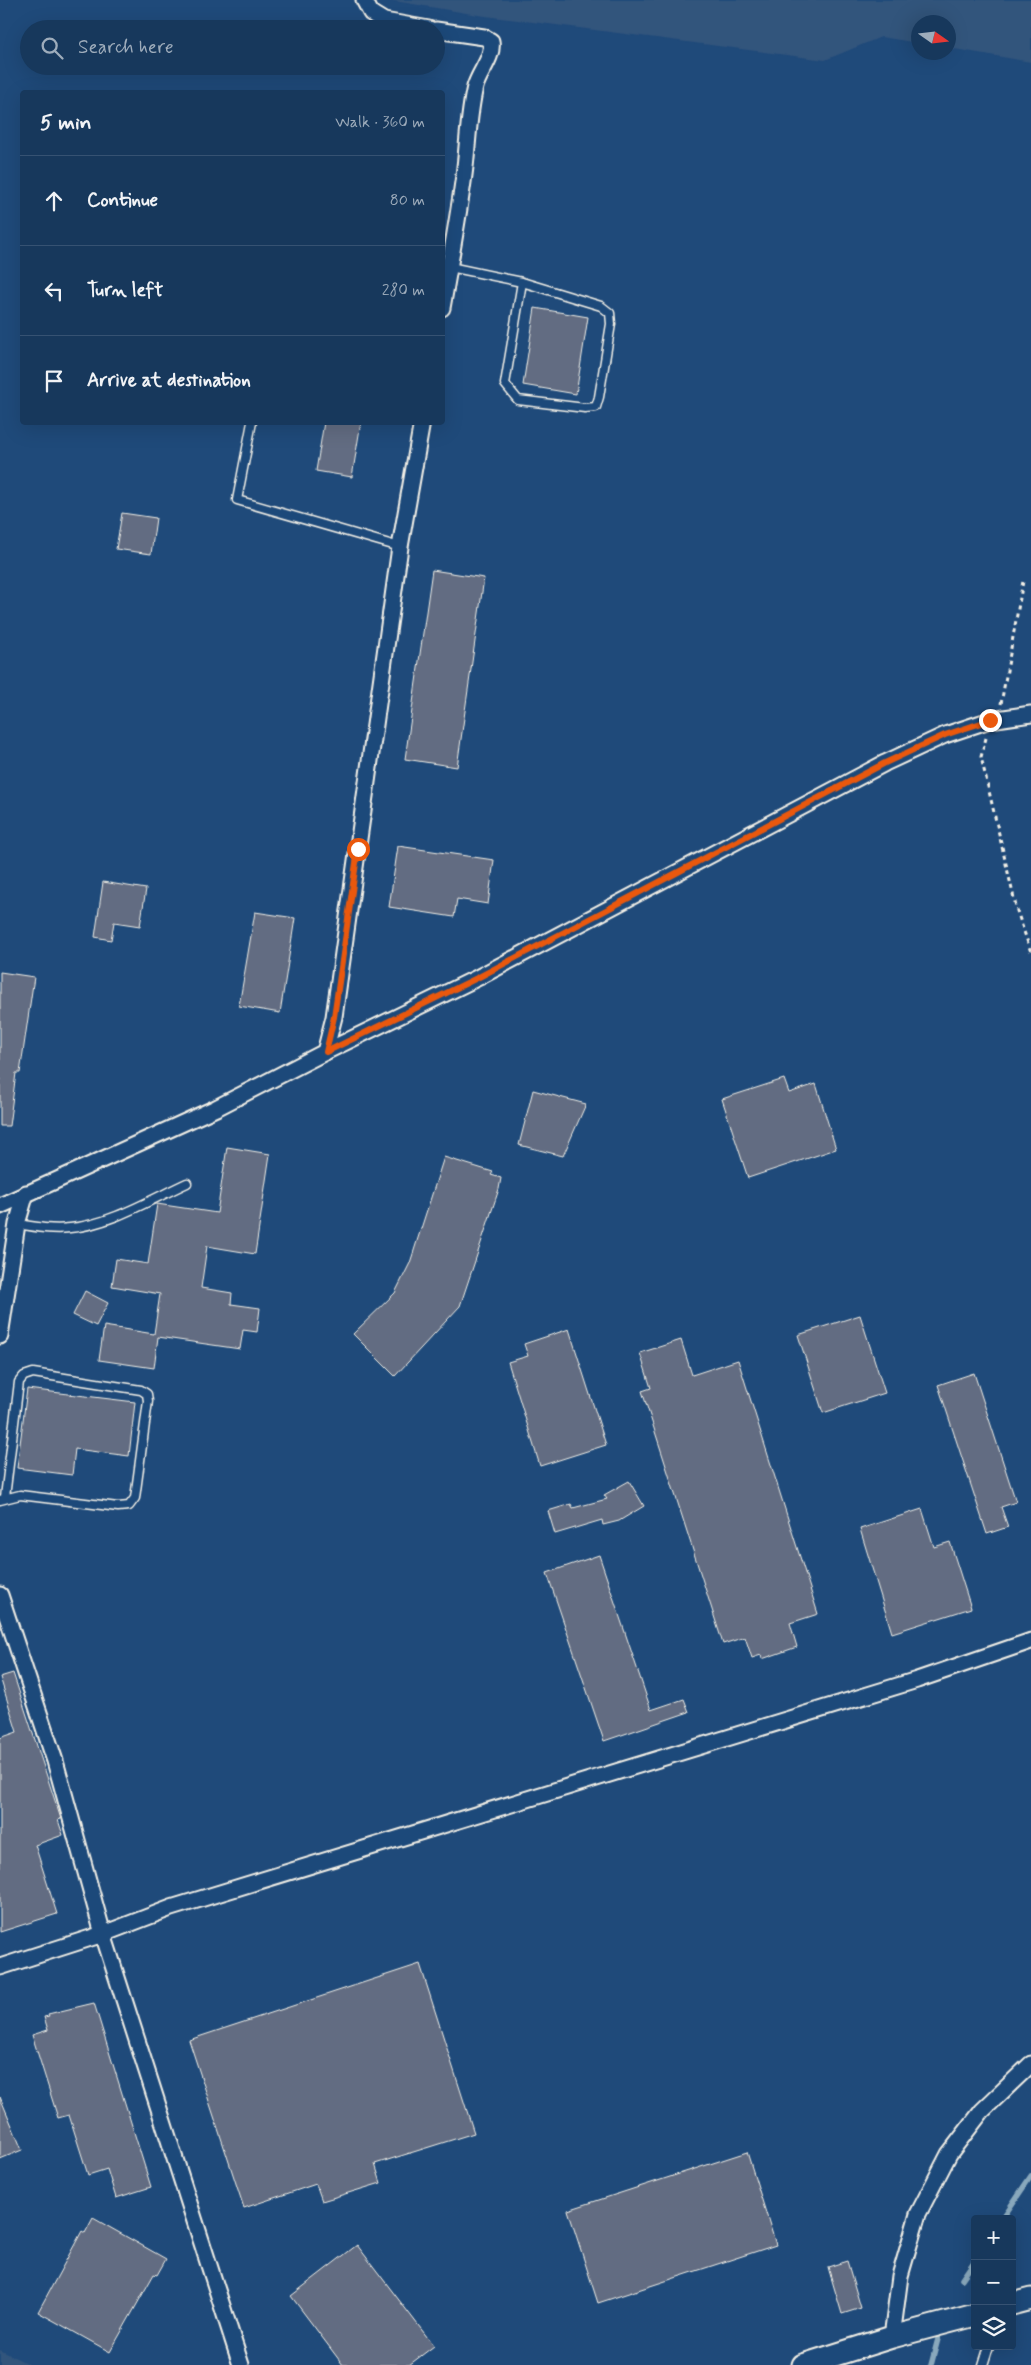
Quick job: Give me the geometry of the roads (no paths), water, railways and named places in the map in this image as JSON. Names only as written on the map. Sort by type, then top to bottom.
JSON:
[{"type":"main road","points":[[1016,2303],[1031,2299]]},
{"type":"main road","points":[[803,2365],[892,2337],[971,2316]]},
{"type":"street","points":[[364,0],[371,13],[382,20]]},
{"type":"street","points":[[445,31],[484,36],[492,44],[489,58],[475,85],[445,293]]},
{"type":"street","points":[[326,1052],[335,1007],[400,547],[421,425]]},
{"type":"street","points":[[0,1206],[216,1108],[479,977],[885,763],[945,735],[990,720],[1031,714]]},
{"type":"street","points":[[0,1336],[17,1224],[26,1193]]},
{"type":"street","points":[[0,1595],[55,1761],[103,1934],[241,2365]]},
{"type":"street","points":[[0,1967],[103,1934],[180,1905],[908,1683],[1031,1641]]},
{"type":"street","points":[[892,2337],[900,2276],[918,2214],[949,2154],[982,2111],[1031,2064]]},
{"type":"lane","points":[[450,268],[522,282],[600,306],[610,313],[600,397],[596,407],[585,408],[518,400],[505,384],[522,282]]},
{"type":"lane","points":[[251,425],[237,500],[400,547]]},
{"type":"lane","points":[[17,1224],[47,1229],[71,1228],[98,1223],[188,1183]]},
{"type":"lane","points":[[33,1373],[141,1390],[147,1394],[148,1401],[135,1498],[128,1506],[118,1507],[20,1495],[3,1499],[20,1382],[24,1376],[33,1373]]},
{"type":"lane","points":[[982,2365],[988,2350]]},
{"type":"waterway","points":[[1005,2215],[1031,2176]]},
{"type":"waterway","points":[[962,2279],[971,2266]]},
{"type":"waterway","points":[[931,2365],[938,2339]]}]
